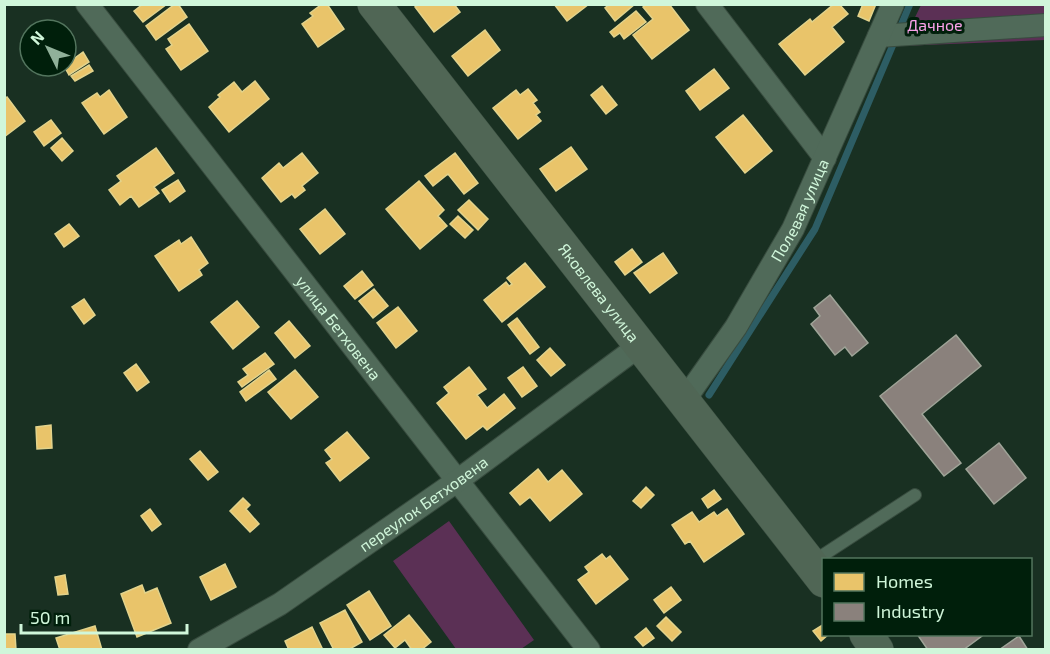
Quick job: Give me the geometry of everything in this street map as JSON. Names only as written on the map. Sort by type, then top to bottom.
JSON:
[{"type":"street","name":"улица Бетховена","points":[[87,4],[589,650]]},
{"type":"street","name":"Яковлева улица","points":[[374,4],[817,572]]},
{"type":"street","points":[[707,4],[825,158]]},
{"type":"street","name":"Полевая улица","points":[[683,402],[736,327],[793,229],[893,4]]},
{"type":"street","points":[[879,36],[1046,25]]},
{"type":"street","name":"переулок Бетховена","points":[[200,650],[280,604],[457,481],[639,346]]},
{"type":"street","points":[[867,636],[877,650]]},
{"type":"lane","points":[[835,558],[915,495]]},
{"type":"green space","name":"Дачное","points":[[921,5],[1045,5],[1045,40],[901,46]]},
{"type":"green space","points":[[449,521],[534,640],[521,649],[456,649],[393,561]]},
{"type":"building: Homes","points":[[143,4],[167,4],[143,22],[134,11]]},
{"type":"building: Homes","points":[[178,4],[187,17],[156,40],[146,26]]},
{"type":"building: Homes","points":[[322,4],[327,4],[344,29],[318,47],[302,24],[313,16],[310,13]]},
{"type":"building: Homes","points":[[419,4],[454,4],[460,12],[434,32],[415,7]]},
{"type":"building: Homes","points":[[554,4],[589,4],[567,21]]},
{"type":"building: Homes","points":[[610,4],[635,4],[615,21],[605,8]]},
{"type":"building: Homes","points":[[646,4],[669,4],[689,30],[652,59],[633,35],[653,19],[643,7]]},
{"type":"building: Homes","points":[[834,4],[839,4],[848,14],[832,27],[844,42],[805,75],[779,44],[810,19],[812,22]]},
{"type":"building: Homes","points":[[863,4],[876,4],[869,21],[858,16]]},
{"type":"building: Homes","points":[[636,11],[646,22],[624,39],[620,33],[614,37],[610,32]]},
{"type":"building: Homes","points":[[189,24],[208,51],[181,70],[166,49],[172,45],[168,39]]},
{"type":"building: Homes","points":[[485,30],[500,50],[468,76],[452,56]]},
{"type":"building: Homes","points":[[83,52],[89,62],[78,69],[78,56]]},
{"type":"building: Homes","points":[[89,65],[93,71],[75,81],[73,78],[78,78],[78,72]]},
{"type":"building: Homes","points":[[714,69],[729,88],[700,110],[686,91]]},
{"type":"building: Homes","points":[[255,81],[269,99],[229,132],[209,107],[220,97],[218,95],[234,82],[242,92]]},
{"type":"building: Homes","points":[[602,86],[617,105],[606,114],[591,95]]},
{"type":"building: Homes","points":[[528,89],[537,100],[533,103],[540,112],[536,115],[541,121],[518,139],[493,108],[516,90],[520,95]]},
{"type":"building: Homes","points":[[109,90],[127,117],[104,134],[82,103],[97,93],[100,97]]},
{"type":"building: Homes","points":[[7,97],[25,121],[4,137],[4,99]]},
{"type":"building: Homes","points":[[743,115],[772,151],[745,173],[716,137]]},
{"type":"building: Homes","points":[[51,120],[61,133],[44,146],[34,132]]},
{"type":"building: Homes","points":[[62,138],[73,151],[62,161],[51,148]]},
{"type":"building: Homes","points":[[571,147],[587,169],[556,191],[540,169]]},
{"type":"building: Homes","points":[[156,148],[174,173],[154,187],[159,193],[139,207],[131,196],[120,205],[109,190],[121,181],[117,176]]},
{"type":"building: Homes","points":[[302,153],[318,173],[302,186],[305,190],[295,198],[292,194],[281,202],[262,178],[279,163],[283,168]]},
{"type":"building: Homes","points":[[455,153],[478,183],[464,194],[448,174],[433,186],[425,176]]},
{"type":"building: Homes","points":[[178,180],[185,191],[170,202],[162,190]]},
{"type":"building: Homes","points":[[419,181],[444,210],[438,216],[447,226],[420,249],[386,209]]},
{"type":"building: Homes","points":[[469,200],[488,219],[478,230],[458,210]]},
{"type":"building: Homes","points":[[325,209],[345,234],[320,254],[300,229]]},
{"type":"building: Homes","points":[[458,216],[473,230],[465,238],[450,224]]},
{"type":"building: Homes","points":[[69,224],[79,236],[64,247],[55,234]]},
{"type":"building: Homes","points":[[191,237],[208,263],[199,270],[202,275],[179,291],[155,256],[179,240],[181,244]]},
{"type":"building: Homes","points":[[632,249],[642,262],[625,275],[615,262]]},
{"type":"building: Homes","points":[[663,253],[677,273],[650,293],[634,273]]},
{"type":"building: Homes","points":[[525,263],[545,287],[502,322],[484,300],[506,282],[509,286],[512,284],[507,278]]},
{"type":"building: Homes","points":[[362,271],[373,285],[355,299],[344,286]]},
{"type":"building: Homes","points":[[374,289],[388,306],[373,318],[359,301]]},
{"type":"building: Homes","points":[[84,299],[95,315],[84,324],[72,307]]},
{"type":"building: Homes","points":[[237,301],[259,327],[233,349],[211,322]]},
{"type":"building: Homes","points":[[398,307],[417,331],[396,348],[377,323]]},
{"type":"building: Homes","points":[[517,318],[539,347],[530,354],[508,325]]},
{"type":"building: Homes","points":[[289,321],[310,346],[295,358],[275,333]]},
{"type":"building: Homes","points":[[550,348],[565,365],[551,376],[537,360]]},
{"type":"building: Homes","points":[[265,353],[274,364],[242,387],[238,382],[248,375],[243,369]]},
{"type":"building: Homes","points":[[136,364],[149,382],[137,391],[124,373]]},
{"type":"building: Homes","points":[[469,367],[486,389],[477,395],[487,408],[504,394],[515,408],[487,430],[483,426],[466,439],[437,403],[449,393],[444,387]]},
{"type":"building: Homes","points":[[523,367],[537,386],[522,397],[508,378]]},
{"type":"building: Homes","points":[[269,370],[276,379],[246,401],[240,392]]},
{"type":"building: Homes","points":[[295,370],[318,397],[291,419],[268,392]]},
{"type":"building: Homes","points":[[51,425],[52,448],[37,449],[36,427]]},
{"type":"building: Homes","points":[[347,432],[369,458],[340,481],[326,463],[332,459],[325,450]]},
{"type":"building: Homes","points":[[200,451],[218,472],[208,480],[190,459]]},
{"type":"building: Homes","points":[[538,469],[548,482],[562,470],[582,494],[550,521],[530,497],[520,505],[510,493]]},
{"type":"building: Homes","points":[[646,487],[654,495],[641,508],[633,501]]},
{"type":"building: Homes","points":[[714,490],[721,499],[708,508],[702,499]]},
{"type":"building: Homes","points":[[243,498],[250,505],[246,509],[259,524],[250,532],[230,511]]},
{"type":"building: Homes","points":[[150,509],[161,524],[152,531],[141,516]]},
{"type":"building: Homes","points":[[727,509],[744,534],[704,562],[690,541],[685,544],[672,525],[692,512],[699,522],[714,512],[717,516]]},
{"type":"building: Homes","points":[[602,554],[606,559],[610,556],[628,579],[596,604],[578,580],[589,572],[585,567]]},
{"type":"building: Homes","points":[[225,564],[236,587],[211,600],[200,577]]},
{"type":"building: Homes","points":[[65,575],[68,594],[58,595],[55,577]]},
{"type":"building: Homes","points":[[142,585],[145,593],[157,588],[171,623],[137,637],[121,594]]},
{"type":"building: Homes","points":[[671,587],[681,600],[664,613],[654,600]]},
{"type":"building: Homes","points":[[369,591],[391,626],[370,640],[347,605]]},
{"type":"building: Homes","points":[[345,610],[362,642],[348,650],[334,650],[320,623]]},
{"type":"building: Homes","points":[[409,615],[431,642],[421,650],[412,650],[405,640],[395,648],[384,635]]},
{"type":"building: Homes","points":[[666,617],[681,632],[672,641],[657,626]]},
{"type":"building: Homes","points":[[822,625],[822,636],[827,636],[821,641],[813,631]]},
{"type":"building: Homes","points":[[95,626],[102,650],[60,650],[56,638]]},
{"type":"building: Homes","points":[[312,627],[323,650],[289,650],[285,641]]},
{"type":"building: Homes","points":[[646,628],[654,638],[643,646],[635,637]]},
{"type":"building: Homes","points":[[4,634],[15,634],[16,650],[4,650]]},
{"type":"building: Industry","points":[[830,295],[868,343],[852,356],[845,347],[835,355],[811,324],[820,316],[814,308]]},
{"type":"building: Industry","points":[[956,335],[981,366],[922,414],[961,463],[944,476],[880,396]]},
{"type":"building: Industry","points":[[999,443],[1026,478],[994,504],[966,469]]},
{"type":"building: Industry","points":[[918,636],[982,636],[963,650],[928,650]]},
{"type":"building: Industry","points":[[1019,636],[1028,650],[999,650]]},
{"type":"waterway","points":[[899,30],[910,4]]},
{"type":"waterway","points":[[709,395],[815,229],[895,40]]}]
